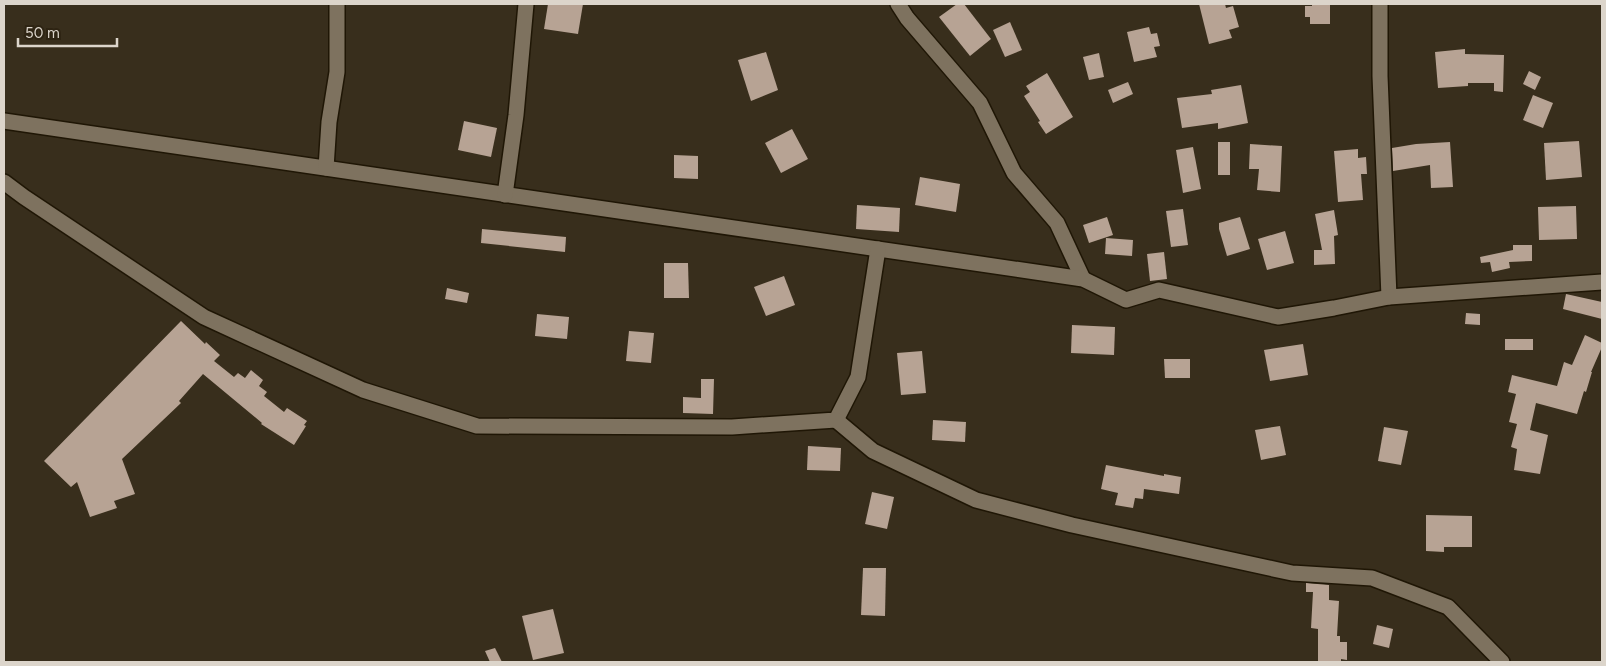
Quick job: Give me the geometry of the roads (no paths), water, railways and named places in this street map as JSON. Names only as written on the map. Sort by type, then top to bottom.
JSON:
[{"type":"street","points":[[326,168],[329,122],[337,72],[337,4]]},
{"type":"street","points":[[505,194],[516,115],[526,4]]},
{"type":"street","points":[[898,4],[907,18],[980,103],[1014,173],[1057,223],[1083,279]]},
{"type":"street","points":[[1380,4],[1389,297]]},
{"type":"street","points":[[4,121],[1083,279],[1126,300],[1159,290],[1278,317],[1389,297],[1602,282]]},
{"type":"street","points":[[4,182],[24,198],[204,317],[363,390],[477,426],[732,427],[836,420],[873,451],[976,500],[1072,525],[1292,572],[1372,578],[1448,607],[1502,662]]},
{"type":"street","points":[[836,420],[858,377],[878,249]]}]
